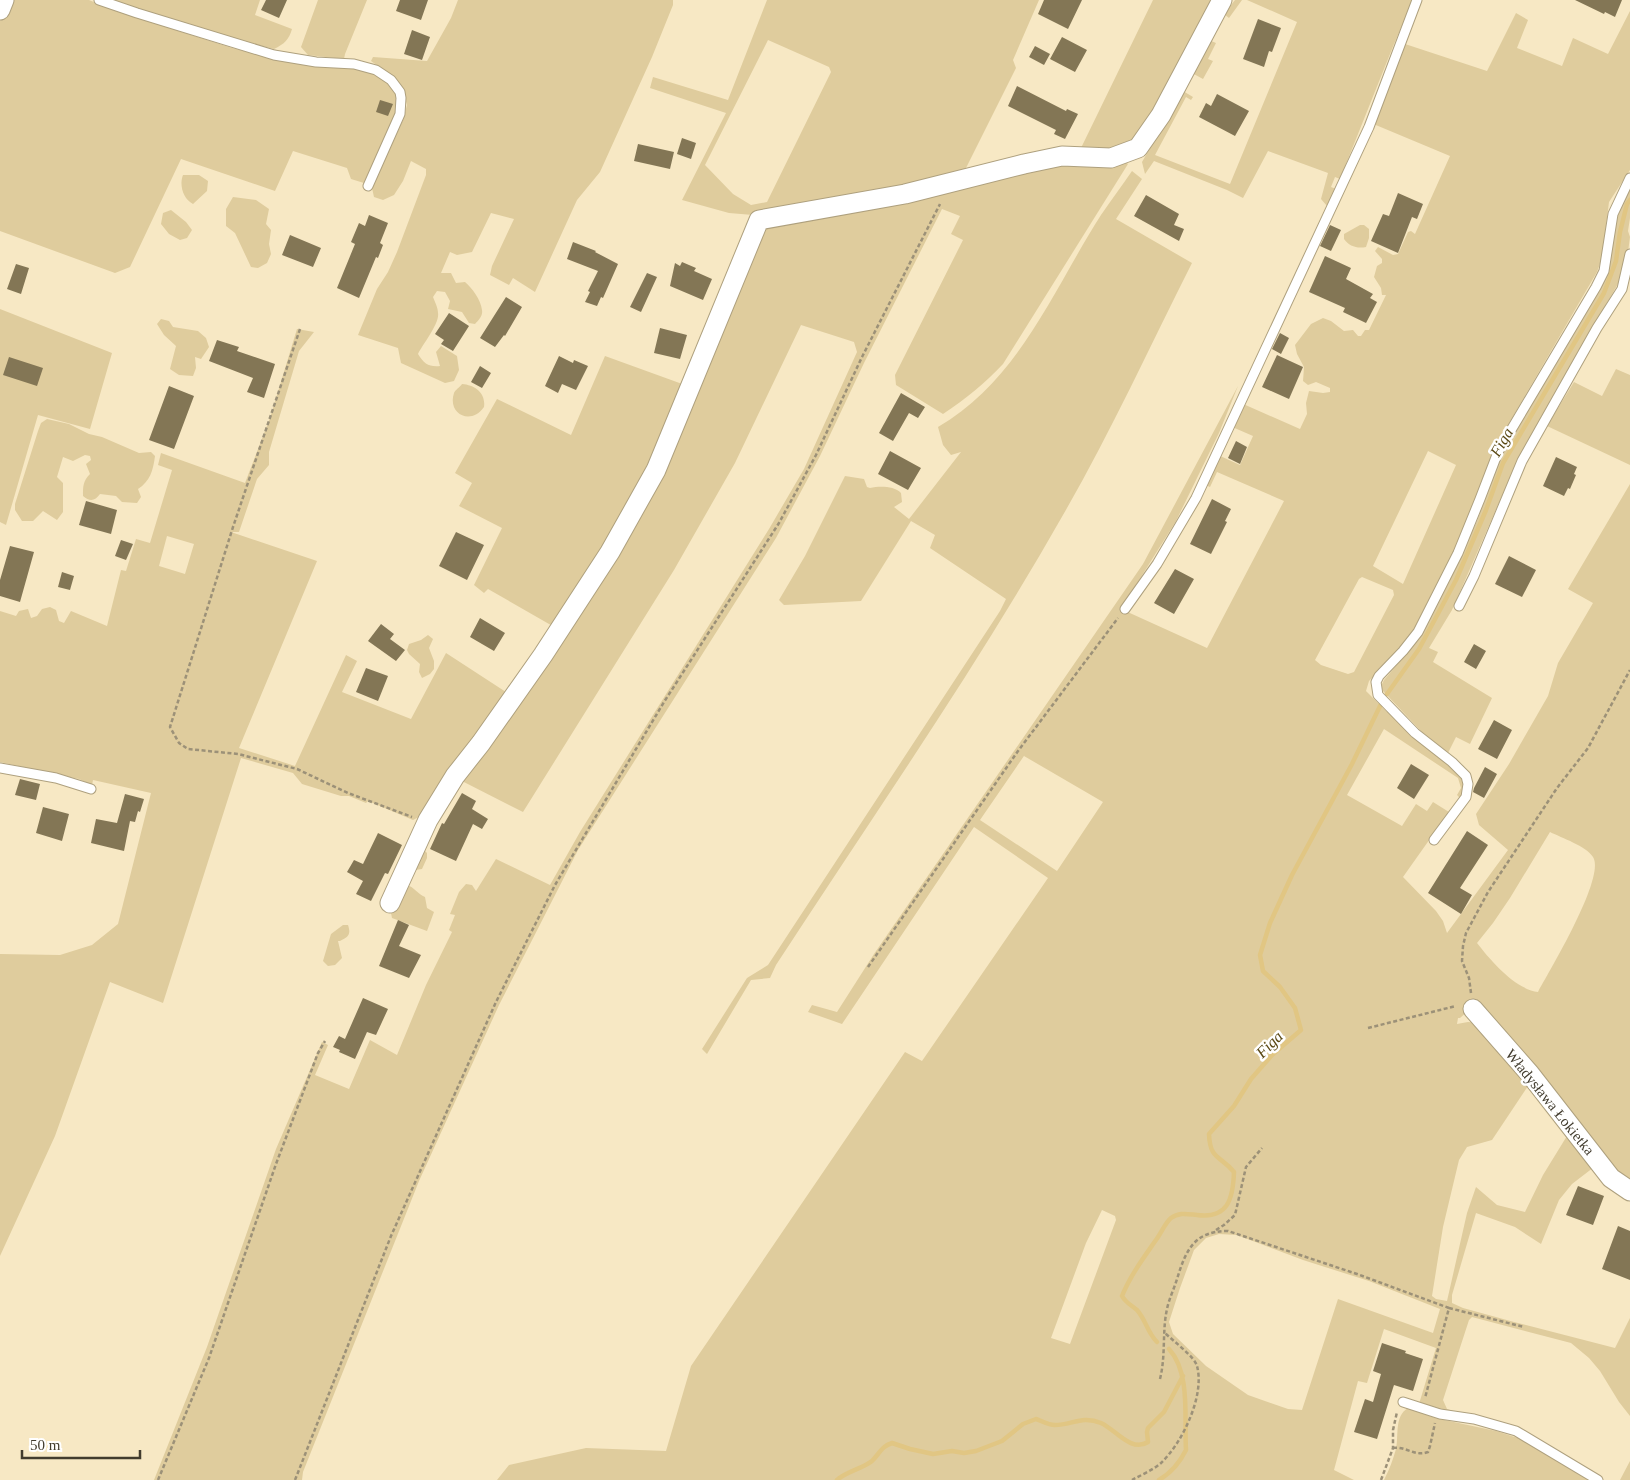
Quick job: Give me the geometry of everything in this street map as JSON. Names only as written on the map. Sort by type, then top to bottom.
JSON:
[{"type":"street","points":[[0,10],[4,0]]},
{"type":"street","points":[[390,903],[427,823],[455,776],[481,743],[543,655],[610,552],[656,470],[740,262],[759,220],[905,194],[1062,156],[1111,158],[1138,148],[1161,115],[1222,0]]},
{"type":"street","name":"Władysława Łokietka","points":[[1474,1009],[1530,1074],[1611,1178],[1630,1191]]},
{"type":"lane","points":[[99,0],[136,14],[274,55],[316,62],[354,64],[376,70],[391,80],[400,92],[400,114],[368,186]]},
{"type":"lane","points":[[1125,609],[1157,564],[1196,498],[1369,127],[1416,0]]},
{"type":"lane","points":[[1434,840],[1466,797],[1468,784],[1466,776],[1452,762],[1415,733],[1378,695],[1376,682],[1379,676],[1418,632],[1458,553],[1498,452],[1596,287],[1604,271],[1614,214],[1630,178]]},
{"type":"lane","points":[[1459,606],[1474,576],[1522,461],[1597,328],[1622,289],[1630,254]]},
{"type":"lane","points":[[0,768],[56,778],[91,789]]},
{"type":"lane","points":[[1403,1402],[1437,1414],[1474,1418],[1516,1432],[1598,1480]]},
{"type":"path","points":[[295,1480],[391,1236],[504,985],[555,885],[664,702],[779,523],[816,456],[862,357],[951,182]]},
{"type":"path","points":[[300,329],[233,527],[170,727],[179,743],[188,749],[238,754],[297,770],[348,793],[427,823]]},
{"type":"path","points":[[868,967],[1018,751],[1125,609]]},
{"type":"path","points":[[1368,1028],[1456,1006],[1466,1006],[1474,1009],[1469,978],[1462,961],[1466,933],[1488,892],[1556,788],[1588,748],[1630,670]]},
{"type":"path","points":[[158,1480],[209,1358],[276,1164],[318,1053],[325,1042]]},
{"type":"path","points":[[1160,1379],[1163,1365],[1167,1310],[1182,1264],[1193,1244],[1202,1236],[1224,1225],[1235,1215],[1246,1167],[1262,1148]]},
{"type":"path","points":[[1214,1231],[1228,1231],[1251,1237],[1449,1308],[1524,1327]]},
{"type":"path","points":[[1422,1409],[1449,1308]]},
{"type":"path","points":[[1132,1480],[1162,1463],[1184,1432],[1198,1394],[1197,1364],[1165,1333]]},
{"type":"path","points":[[1380,1480],[1393,1448],[1396,1412],[1403,1402]]},
{"type":"path","points":[[1393,1448],[1399,1447],[1420,1455],[1428,1452],[1437,1414]]},
{"type":"shaded area","points":[[9,0],[89,0],[116,11],[232,48],[297,64],[355,68],[370,72],[384,79],[392,86],[397,96],[398,104],[392,124],[364,183],[351,179],[347,168],[293,151],[275,191],[181,159],[130,267],[115,273],[0,231],[0,21]]},
{"type":"shaded area","points":[[111,0],[260,0],[255,15],[292,29],[286,41],[274,49],[203,30]]},
{"type":"shaded area","points":[[318,0],[367,0],[344,59],[308,55],[301,47]]},
{"type":"shaded area","points":[[458,0],[673,0],[673,5],[652,57],[600,172],[577,200],[535,292],[513,278],[509,285],[490,275],[492,266],[514,219],[491,213],[472,252],[457,255],[450,252],[441,273],[451,273],[456,283],[465,282],[478,298],[482,312],[475,324],[469,323],[462,312],[448,309],[450,301],[445,292],[437,291],[433,297],[438,309],[438,317],[434,328],[418,354],[427,364],[436,366],[440,366],[436,352],[441,346],[457,356],[459,370],[454,381],[445,383],[401,363],[398,348],[358,335],[377,289],[388,272],[397,252],[426,175],[426,169],[411,161],[403,181],[394,195],[383,200],[374,197],[372,188],[403,120],[407,105],[402,88],[392,76],[371,61],[373,57],[427,61],[451,18]]},
{"type":"shaded area","points":[[767,0],[1039,0],[1013,60],[1016,68],[962,176],[753,215],[729,213],[682,200],[726,113],[650,88],[653,77],[728,100]],"holes":[[[768,40],[829,67],[831,72],[767,202],[751,205],[733,194],[705,165]]]},
{"type":"shaded area","points":[[1153,0],[1218,0],[1141,138],[1120,149],[1081,148]]},
{"type":"shaded area","points":[[1235,0],[1242,0],[1229,18],[1224,14]]},
{"type":"shaded area","points":[[1247,0],[1413,0],[1340,179],[1335,177],[1331,187],[1336,189],[1327,206],[1321,199],[1328,173],[1268,151],[1243,198],[1154,161],[1145,174],[1142,162],[1183,91],[1193,97],[1191,100],[1186,97],[1155,155],[1230,184],[1297,22]]},
{"type":"shaded area","points":[[1630,11],[1630,170],[1609,202],[1602,258],[1597,272],[1494,449],[1454,553],[1415,630],[1369,681],[1366,691],[1387,712],[1389,710],[1425,745],[1458,771],[1463,777],[1464,789],[1460,798],[1457,795],[1461,788],[1458,778],[1384,729],[1347,795],[1402,826],[1416,804],[1427,811],[1433,802],[1449,812],[1403,877],[1436,911],[1443,921],[1447,933],[1508,850],[1479,825],[1476,814],[1509,764],[1548,696],[1558,663],[1593,603],[1568,589],[1630,484],[1630,1183],[1620,1177],[1553,1098],[1509,1040],[1479,1006],[1468,1011],[1458,1018],[1457,1024],[1468,1022],[1480,1023],[1530,1083],[1492,1140],[1467,1147],[1459,1160],[1443,1227],[1432,1296],[1436,1299],[1447,1301],[1467,1213],[1476,1187],[1497,1205],[1525,1212],[1543,1175],[1570,1131],[1598,1164],[1572,1184],[1559,1200],[1541,1244],[1515,1227],[1476,1213],[1452,1295],[1452,1303],[1463,1308],[1615,1348],[1630,1318],[1630,1416],[1600,1371],[1589,1358],[1571,1343],[1472,1317],[1469,1320],[1443,1400],[1447,1409],[1462,1414],[1461,1416],[1443,1413],[1419,1404],[1436,1348],[1384,1329],[1367,1383],[1358,1381],[1334,1470],[1354,1480],[497,1480],[509,1465],[586,1448],[666,1451],[691,1366],[905,1052],[922,1061],[1048,878],[974,827],[842,1024],[808,1012],[812,1005],[837,1012],[874,954],[1143,564],[1238,386],[1219,433],[1176,521],[1121,609],[1207,648],[1284,501],[1217,472],[1210,487],[1203,484],[1218,455],[1240,465],[1253,436],[1230,426],[1241,403],[1300,429],[1307,414],[1306,403],[1309,391],[1330,392],[1330,388],[1316,382],[1308,385],[1303,381],[1304,367],[1297,354],[1295,345],[1311,324],[1323,318],[1331,321],[1344,331],[1353,330],[1358,336],[1361,336],[1365,330],[1369,330],[1386,295],[1382,295],[1381,288],[1374,277],[1377,266],[1382,263],[1382,259],[1375,251],[1378,247],[1393,255],[1398,254],[1408,232],[1411,231],[1415,234],[1450,156],[1371,123],[1402,43],[1487,71],[1516,13],[1528,20],[1517,48],[1562,66],[1573,38],[1608,54]],"holes":[[[1428,451],[1456,465],[1403,584],[1373,566]],[[1362,577],[1393,590],[1394,595],[1354,672],[1348,674],[1321,665],[1315,660],[1359,579]],[[1026,753],[1024,756],[1103,802],[1057,871],[980,820]],[[1550,832],[1579,846],[1593,857],[1595,868],[1592,883],[1584,903],[1575,924],[1538,992],[1529,990],[1512,980],[1496,966],[1477,943],[1510,898]],[[1102,1210],[1115,1216],[1116,1220],[1070,1344],[1051,1338],[1086,1243]],[[1219,1234],[1237,1235],[1303,1260],[1369,1281],[1440,1309],[1433,1333],[1338,1299],[1302,1410],[1288,1409],[1248,1395],[1206,1366],[1173,1334],[1169,1322],[1194,1250],[1206,1238]]]},
{"type":"shaded area","points":[[1209,40],[1216,43],[1208,59],[1213,61],[1203,79],[1192,73]]},
{"type":"shaded area","points":[[1122,158],[1128,164],[1003,364],[960,403],[943,414],[896,385],[895,375],[963,240],[951,234],[960,216],[942,209],[864,363],[820,456],[776,538],[578,850],[499,1005],[419,1181],[303,1472],[302,1480],[154,1480],[207,1347],[276,1149],[322,1042],[328,1045],[315,1075],[349,1089],[370,1040],[397,1055],[426,985],[452,932],[449,930],[455,915],[450,914],[459,892],[466,884],[472,885],[476,891],[496,859],[550,885],[580,832],[769,529],[804,469],[857,352],[854,342],[801,325],[735,463],[674,570],[523,812],[458,779],[613,555],[767,223],[1026,165]]},
{"type":"shaded area","points":[[1132,171],[1142,179],[1116,219],[1192,263],[1080,484],[995,630],[776,965],[770,978],[751,980],[707,1054],[702,1049],[747,978],[768,965],[1000,611],[1006,599],[930,548],[935,535],[911,521],[861,601],[784,605],[779,600],[805,556],[845,476],[864,479],[867,487],[870,488],[887,487],[901,493],[902,502],[894,507],[909,519],[961,452],[951,455],[943,445],[938,427],[966,407],[991,385],[1013,359],[1050,303],[1101,215]]},
{"type":"shaded area","points":[[183,175],[199,175],[208,181],[207,191],[193,204],[187,199],[183,191],[181,183]]},
{"type":"shaded area","points":[[1630,189],[1628,231],[1630,237],[1628,252],[1619,282],[1519,457],[1452,610],[1429,648],[1438,652],[1433,662],[1492,698],[1470,744],[1456,737],[1448,753],[1421,731],[1383,691],[1381,686],[1418,640],[1477,521],[1499,460],[1565,343],[1607,275],[1615,221]]},
{"type":"shaded area","points":[[233,197],[256,200],[269,209],[266,224],[271,230],[269,244],[271,254],[267,263],[258,268],[251,267],[235,233],[226,226],[226,209]]},
{"type":"shaded area","points":[[171,210],[186,222],[192,230],[187,238],[180,240],[169,234],[161,224],[163,213]]},
{"type":"shaded area","points":[[1360,225],[1364,225],[1369,229],[1369,238],[1366,247],[1359,248],[1348,243],[1344,239],[1344,234]]},
{"type":"shaded area","points":[[0,309],[112,353],[90,429],[38,415],[6,525],[0,522]]},
{"type":"shaded area","points":[[161,319],[169,321],[173,327],[198,331],[206,338],[209,347],[201,359],[195,357],[196,368],[193,376],[179,375],[170,369],[176,346],[164,335],[157,324]]},
{"type":"shaded area","points":[[297,329],[314,332],[299,351],[269,452],[269,465],[257,479],[239,532],[231,532],[317,561],[239,748],[295,766],[346,655],[357,661],[342,692],[411,719],[446,653],[509,694],[431,811],[413,820],[368,801],[366,803],[349,796],[341,796],[302,784],[293,773],[241,758],[163,1003],[110,982],[55,1136],[0,1256],[0,954],[60,955],[92,945],[118,924],[151,793],[93,780],[92,785],[79,779],[0,762],[0,611],[16,616],[19,611],[28,609],[31,618],[37,616],[42,609],[50,607],[56,610],[59,621],[64,623],[71,611],[107,626],[121,570],[126,571],[136,539],[150,543],[172,470],[158,465],[161,453],[245,483],[270,418]],"holes":[[[167,536],[194,544],[185,574],[159,566]]]},
{"type":"shaded area","points":[[605,356],[685,385],[649,472],[556,628],[488,589],[484,593],[474,585],[502,528],[459,506],[472,483],[455,473],[497,399],[571,435]]},
{"type":"shaded area","points":[[1616,369],[1630,375],[1630,465],[1547,426],[1574,382],[1602,396]]},
{"type":"shaded area","points":[[462,384],[475,388],[483,398],[484,407],[473,416],[462,415],[454,407],[454,393]]},
{"type":"shaded area","points":[[47,419],[69,424],[89,434],[102,437],[139,453],[151,452],[155,456],[153,466],[148,479],[138,489],[141,497],[137,503],[122,502],[116,496],[100,494],[92,500],[86,498],[83,496],[83,486],[90,474],[86,464],[91,460],[90,456],[85,455],[73,461],[63,457],[57,477],[63,483],[63,512],[57,520],[43,511],[33,521],[22,521],[15,510],[15,504],[41,423]]},
{"type":"shaded area","points":[[428,635],[433,639],[429,648],[434,661],[434,669],[430,674],[422,678],[419,672],[420,664],[407,650],[409,644],[421,640]]},
{"type":"shaded area","points":[[423,849],[427,853],[427,858],[422,869],[415,870]]},
{"type":"shaded area","points":[[407,885],[425,897],[427,908],[434,912],[427,931],[392,918],[391,913]]},
{"type":"shaded area","points":[[343,925],[348,925],[349,933],[347,937],[338,941],[342,958],[335,965],[328,966],[323,961],[331,934]]},
{"type":"shaded area","points":[[1408,1408],[1435,1418],[1496,1431],[1521,1439],[1596,1480],[1384,1480],[1396,1449],[1399,1421]]},
{"type":"shaded area","points":[[1630,1461],[1630,1480],[1620,1480]]},
{"type":"building","points":[[266,0],[287,0],[279,18],[261,10]]},
{"type":"building","points":[[400,0],[428,0],[421,20],[396,11]]},
{"type":"building","points":[[1044,0],[1082,0],[1068,29],[1038,14]]},
{"type":"building","points":[[1575,0],[1622,0],[1615,17],[1605,12],[1604,14]]},
{"type":"building","points":[[1258,19],[1281,28],[1272,52],[1269,51],[1264,67],[1243,59]]},
{"type":"building","points":[[412,30],[430,37],[422,60],[404,54]]},
{"type":"building","points":[[1062,37],[1087,50],[1075,72],[1050,59]]},
{"type":"building","points":[[1035,46],[1050,54],[1044,65],[1029,57]]},
{"type":"building","points":[[1017,86],[1066,111],[1067,109],[1078,114],[1065,139],[1054,134],[1056,130],[1008,106]]},
{"type":"building","points":[[1217,94],[1249,111],[1235,136],[1199,117],[1206,103],[1211,106]]},
{"type":"building","points":[[380,100],[393,104],[388,116],[376,112]]},
{"type":"building","points":[[682,138],[696,143],[691,159],[677,154]]},
{"type":"building","points":[[638,144],[674,152],[670,169],[634,161]]},
{"type":"building","points":[[1398,193],[1423,204],[1417,219],[1412,217],[1398,253],[1371,241],[1383,214],[1389,216]]},
{"type":"building","points":[[1146,195],[1179,214],[1174,225],[1184,229],[1179,241],[1134,216]]},
{"type":"building","points":[[369,215],[388,223],[380,243],[383,245],[378,258],[376,257],[359,298],[337,288],[355,244],[351,242],[359,223],[365,226]]},
{"type":"building","points":[[1330,225],[1341,230],[1331,251],[1320,246]]},
{"type":"building","points":[[290,235],[321,248],[313,267],[282,255]]},
{"type":"building","points":[[573,242],[596,251],[618,264],[603,298],[601,297],[597,306],[585,302],[598,271],[567,259]]},
{"type":"building","points":[[1325,256],[1351,268],[1346,279],[1373,294],[1370,298],[1377,302],[1366,323],[1343,312],[1345,308],[1309,292]]},
{"type":"building","points":[[682,262],[696,268],[694,271],[712,279],[703,300],[670,286],[675,263],[680,266]]},
{"type":"building","points":[[16,264],[29,268],[21,294],[7,289]]},
{"type":"building","points":[[647,273],[657,277],[641,312],[630,307]]},
{"type":"building","points":[[506,297],[522,307],[505,336],[495,347],[480,338]]},
{"type":"building","points":[[449,313],[469,326],[453,351],[441,344],[444,340],[435,334]]},
{"type":"building","points":[[660,328],[687,335],[680,359],[654,353]]},
{"type":"building","points":[[1280,333],[1289,338],[1281,354],[1272,349]]},
{"type":"building","points":[[217,340],[239,347],[237,351],[275,364],[264,398],[247,392],[253,378],[209,361]]},
{"type":"building","points":[[1277,355],[1303,367],[1289,399],[1262,387]]},
{"type":"building","points":[[559,356],[573,363],[574,360],[588,366],[576,390],[562,384],[558,393],[545,386]]},
{"type":"building","points":[[9,357],[43,368],[37,386],[3,375]]},
{"type":"building","points":[[480,366],[491,373],[482,388],[471,382]]},
{"type":"building","points":[[169,386],[194,396],[174,449],[149,440]]},
{"type":"building","points":[[901,393],[925,407],[918,418],[909,413],[893,441],[879,433]]},
{"type":"building","points":[[1236,441],[1247,447],[1240,464],[1228,458]]},
{"type":"building","points":[[890,451],[921,468],[908,490],[878,474]]},
{"type":"building","points":[[1556,457],[1577,467],[1570,489],[1568,488],[1564,496],[1543,486]]},
{"type":"building","points":[[1212,499],[1231,509],[1225,521],[1227,522],[1211,554],[1190,544]]},
{"type":"building","points":[[86,501],[117,510],[111,534],[79,525]]},
{"type":"building","points":[[456,532],[484,545],[467,580],[439,566]]},
{"type":"building","points":[[121,540],[133,544],[126,560],[115,556]]},
{"type":"building","points":[[10,546],[34,552],[20,602],[0,596],[0,580]]},
{"type":"building","points":[[1509,556],[1536,570],[1522,597],[1495,584]]},
{"type":"building","points":[[1175,569],[1194,579],[1174,614],[1154,603]]},
{"type":"building","points":[[62,572],[74,576],[70,590],[58,587]]},
{"type":"building","points":[[480,618],[505,633],[494,651],[470,637]]},
{"type":"building","points":[[381,624],[394,634],[390,639],[405,650],[396,661],[368,641]]},
{"type":"building","points":[[1474,644],[1486,651],[1476,669],[1464,662]]},
{"type":"building","points":[[366,668],[388,676],[378,701],[356,692]]},
{"type":"building","points":[[1494,720],[1512,730],[1497,759],[1478,749]]},
{"type":"building","points":[[1411,764],[1429,775],[1414,799],[1397,788]]},
{"type":"building","points":[[1485,767],[1497,774],[1484,798],[1473,792]]},
{"type":"building","points":[[20,779],[40,784],[36,800],[15,795]]},
{"type":"building","points":[[462,793],[476,801],[472,809],[488,819],[482,829],[473,824],[456,861],[430,849],[442,823],[444,824]]},
{"type":"building","points":[[125,794],[144,799],[135,822],[130,821],[124,851],[91,843],[96,819],[117,823]]},
{"type":"building","points":[[43,807],[69,814],[62,841],[36,833]]},
{"type":"building","points":[[1467,831],[1488,845],[1460,888],[1472,895],[1461,914],[1428,893]]},
{"type":"building","points":[[378,833],[402,845],[388,874],[385,873],[371,901],[356,894],[363,881],[347,872],[354,860],[363,864]]},
{"type":"building","points":[[398,920],[409,925],[399,946],[421,955],[409,978],[379,966]]},
{"type":"building","points":[[363,998],[388,1009],[376,1035],[367,1032],[355,1059],[339,1052],[340,1050],[333,1047],[339,1036],[345,1039]]},
{"type":"building","points":[[1578,1186],[1604,1196],[1593,1225],[1566,1215]]},
{"type":"building","points":[[1618,1226],[1630,1231],[1630,1280],[1602,1269]]},
{"type":"building","points":[[1382,1343],[1423,1359],[1413,1391],[1394,1385],[1377,1439],[1354,1432],[1365,1399],[1373,1402],[1381,1374],[1373,1371]]},
{"type":"waterway","name":"Figa","points":[[1387,694],[1419,649],[1456,580],[1486,510],[1503,463],[1604,293],[1616,261],[1620,232],[1627,204],[1630,200]]},
{"type":"waterway","name":"Figa","points":[[1157,1342],[1137,1310],[1122,1296],[1138,1265],[1171,1218],[1180,1214],[1216,1214],[1227,1205],[1230,1199],[1234,1172],[1211,1149],[1209,1134],[1234,1106],[1251,1079],[1272,1055],[1301,1030],[1295,1008],[1280,987],[1263,971],[1260,955],[1270,923],[1292,875],[1352,764],[1381,704]]},
{"type":"waterway","name":"Figa","points":[[1159,1480],[1175,1467],[1186,1450],[1184,1383],[1176,1359],[1169,1349]]},
{"type":"waterway","points":[[837,1480],[845,1474],[868,1464],[883,1448],[892,1443],[933,1454],[952,1451],[964,1453],[976,1451],[1002,1441],[1023,1424],[1036,1419],[1055,1425],[1083,1420],[1094,1421],[1106,1426],[1123,1439],[1135,1445],[1142,1445],[1148,1442],[1148,1428],[1164,1412],[1183,1376]]}]
